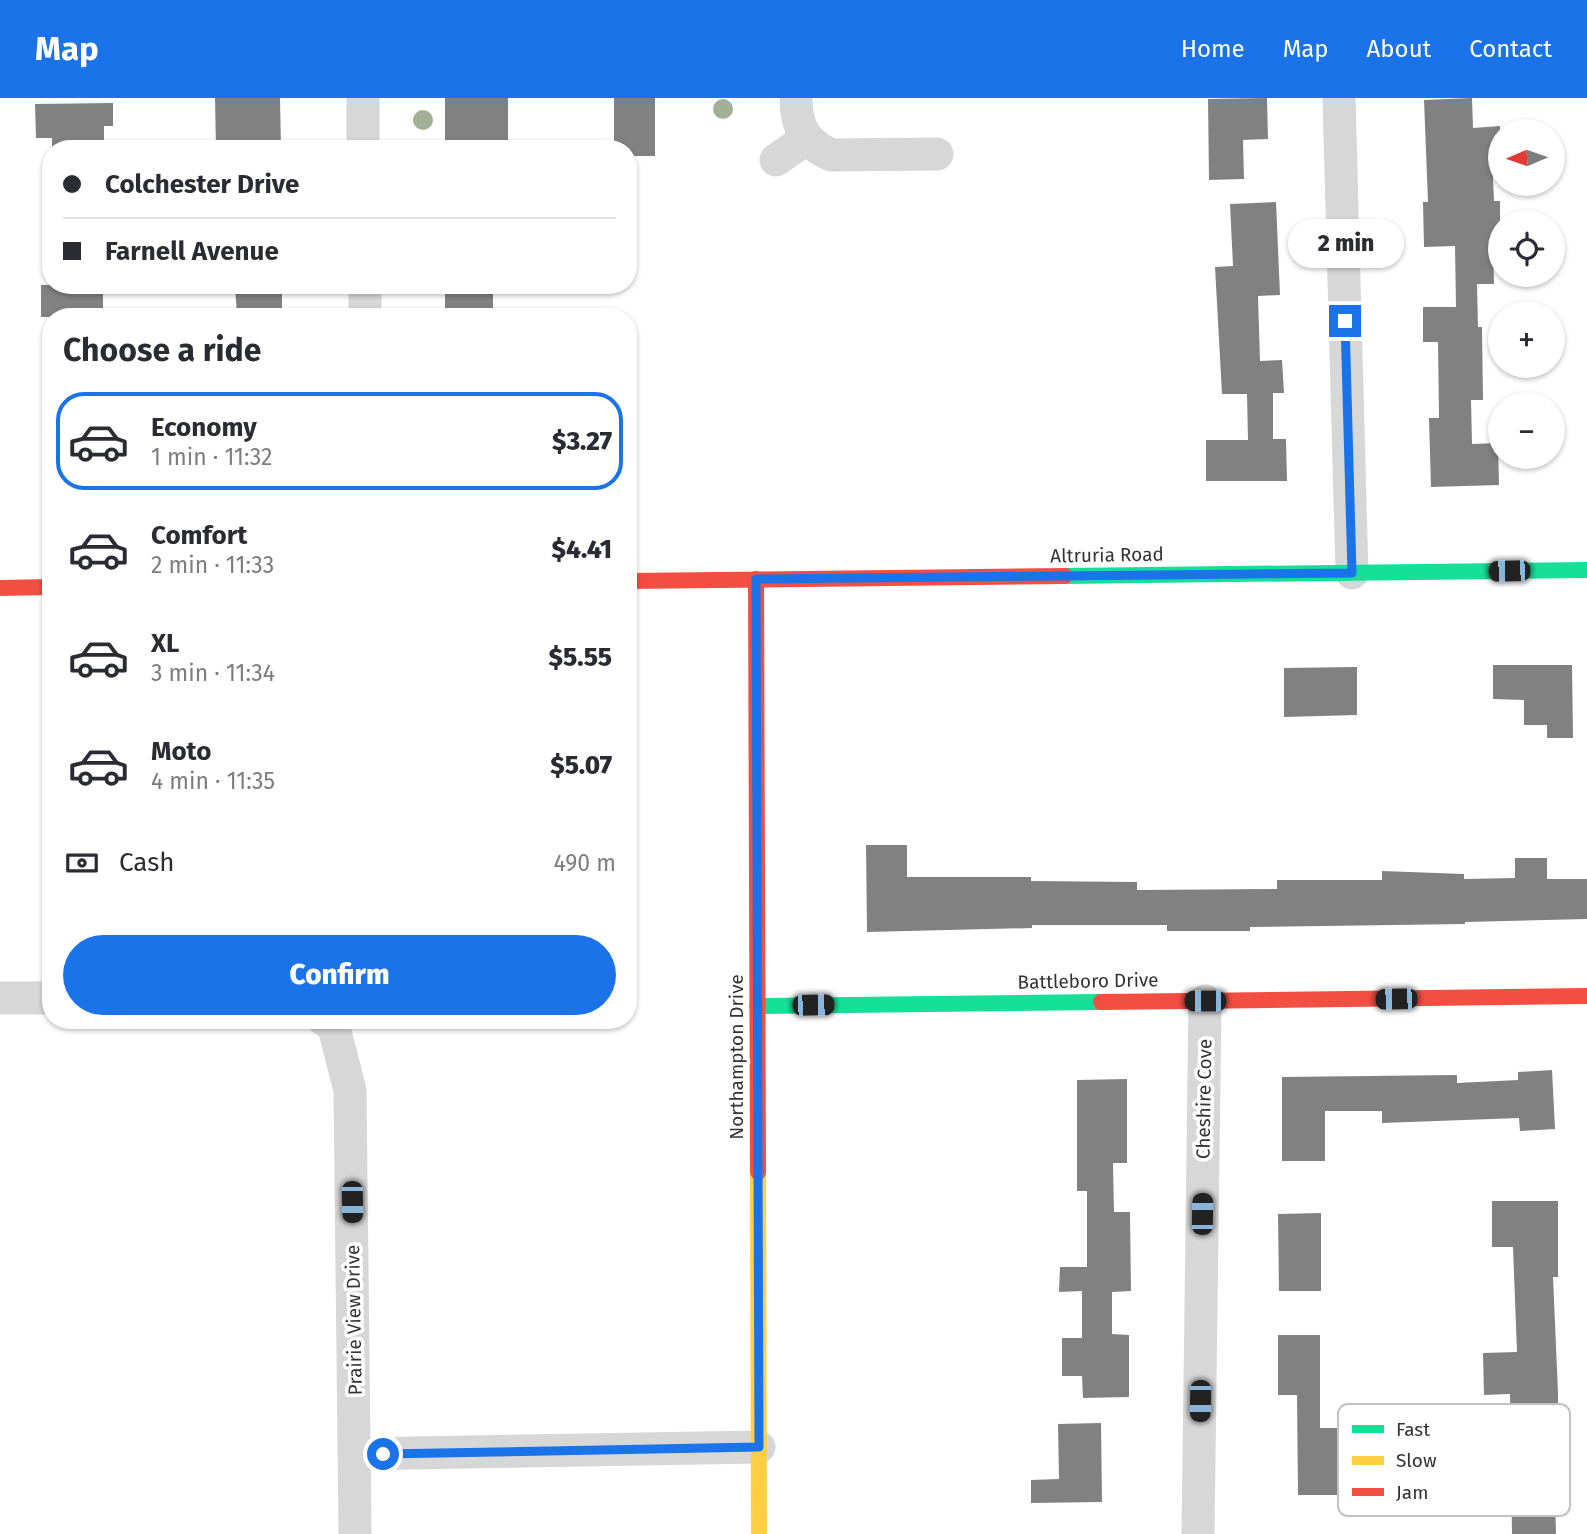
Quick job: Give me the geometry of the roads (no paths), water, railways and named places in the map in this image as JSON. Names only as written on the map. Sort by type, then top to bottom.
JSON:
[{"type":"street","points":[[363,98],[363,140]]},
{"type":"street","points":[[796,98],[796,108],[806,139],[817,149],[831,155],[937,154]]},
{"type":"street","points":[[1339,98],[1352,573]]},
{"type":"street","points":[[776,160],[806,139]]},
{"type":"street","name":"Altruria Road","points":[[637,581],[1587,570]]},
{"type":"street","name":"Northampton Drive","points":[[756,579],[759,1534]]},
{"type":"street","points":[[0,588],[42,587]]},
{"type":"street","name":"Battleboro Drive","points":[[757,1006],[1587,996]]},
{"type":"street","points":[[0,998],[42,998]]},
{"type":"street","name":"Cheshire Cove","points":[[1198,1534],[1205,1001]]},
{"type":"street","name":"Prairie View Drive","points":[[330,1029],[350,1090],[355,1534]]},
{"type":"street","points":[[356,1454],[759,1447]]}]
